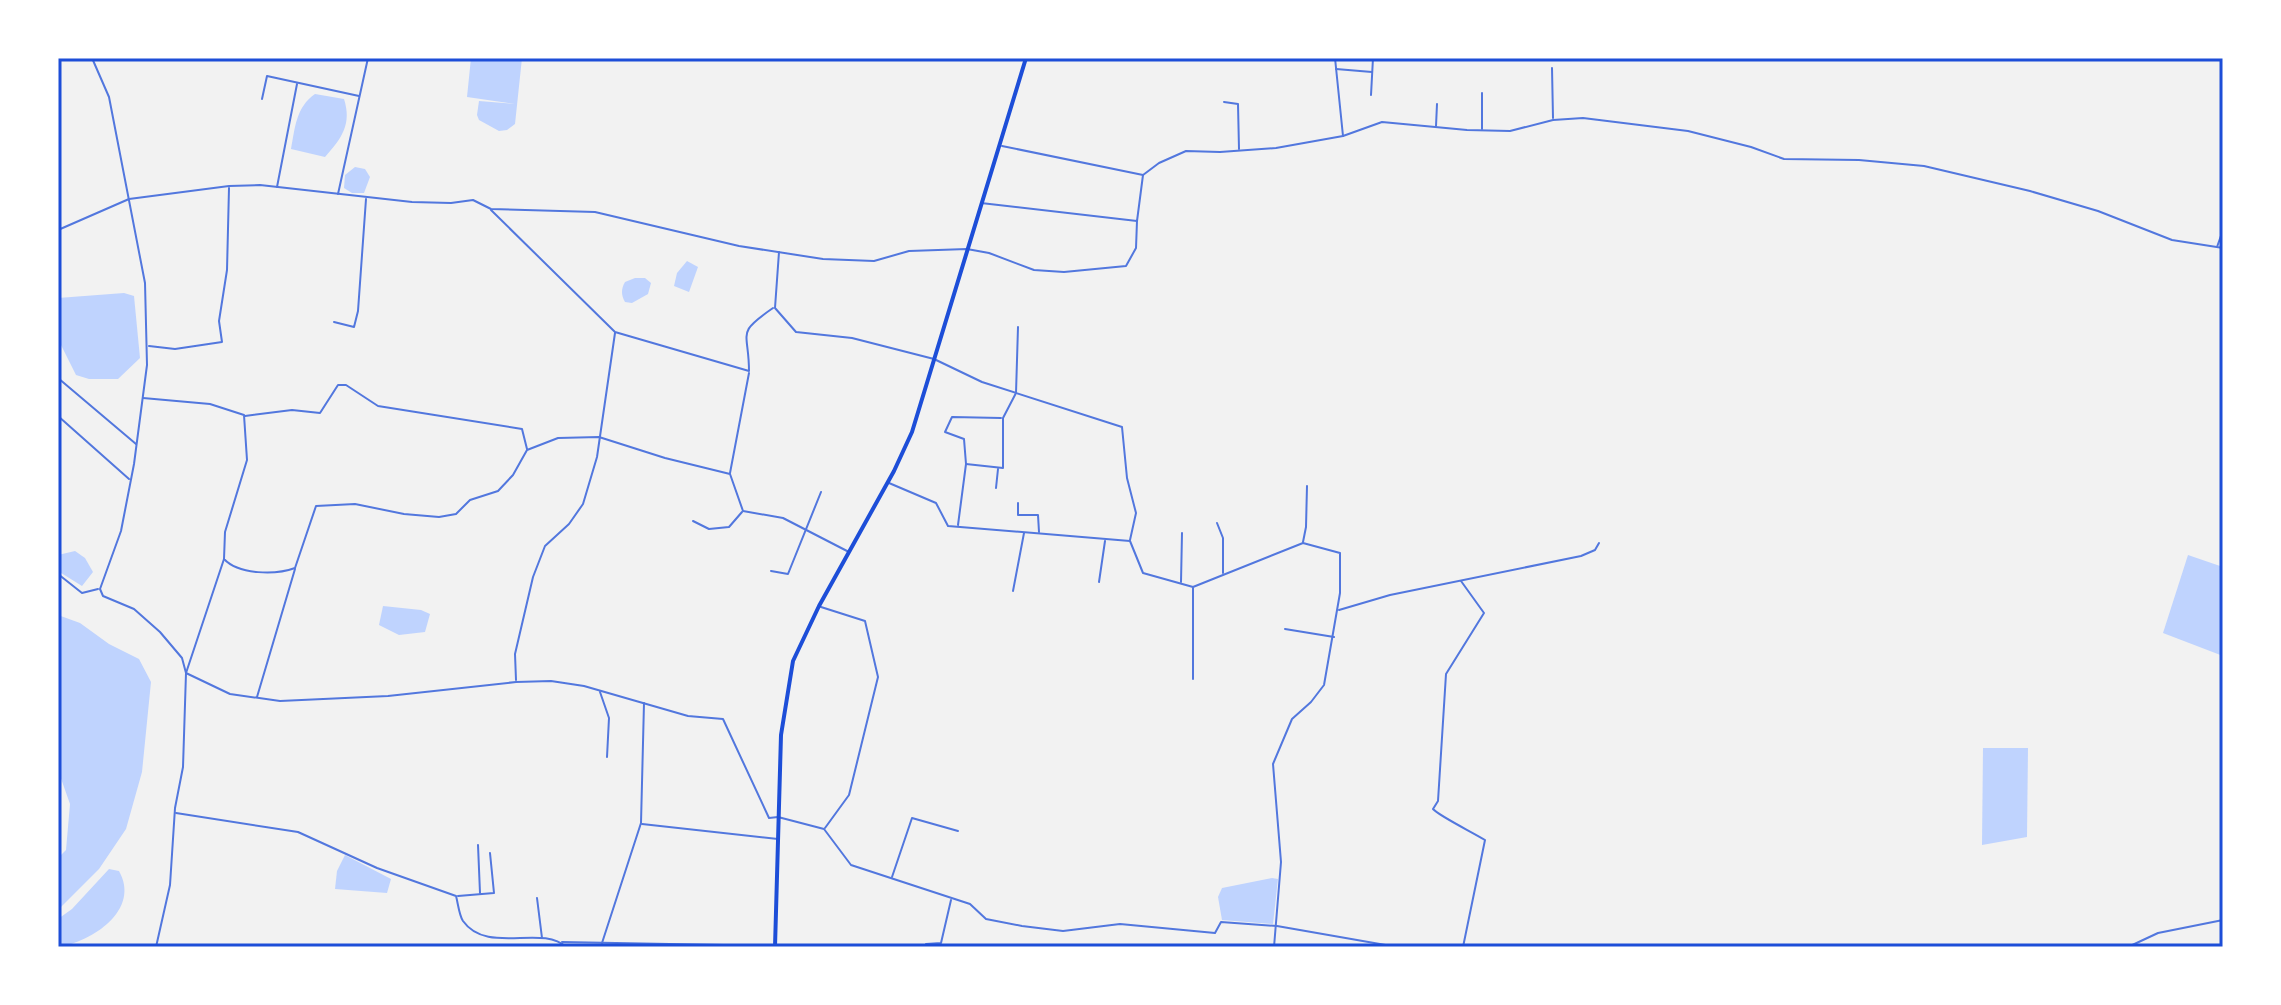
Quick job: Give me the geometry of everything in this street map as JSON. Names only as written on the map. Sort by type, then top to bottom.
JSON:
[{"type":"highway","points":[[775,946],[781,735],[793,661],[912,432],[1026,58]]},
{"type":"street","points":[[92,58],[109,97],[129,199],[145,283],[147,345],[131,480],[121,531],[100,589],[103,596],[134,609],[160,632],[182,658],[186,673],[230,694],[280,701],[388,696],[516,682],[551,681],[600,691],[688,716],[723,719],[769,818],[778,817],[824,829],[851,865],[970,904],[986,919],[1063,931],[1120,924],[1215,933],[1221,922],[1277,926],[1397,947]]},
{"type":"street","points":[[337,195],[368,58]]},
{"type":"street","points":[[1335,58],[1343,136]]},
{"type":"street","points":[[1371,95],[1373,58]]},
{"type":"street","points":[[1552,68],[1553,120]]},
{"type":"street","points":[[1335,69],[1372,72]]},
{"type":"street","points":[[262,99],[267,76],[360,96]]},
{"type":"street","points":[[277,187],[297,82]]},
{"type":"street","points":[[1482,93],[1482,130]]},
{"type":"street","points":[[1224,102],[1238,104],[1239,150]]},
{"type":"street","points":[[1436,127],[1437,104]]},
{"type":"street","points":[[491,209],[595,212],[739,246],[823,259],[874,261],[909,251],[967,249],[989,253],[1034,270],[1064,272],[1126,266],[1136,248],[1143,175],[1159,163],[1186,151],[1276,148],[1343,136],[1382,122],[1510,131],[1553,120],[1583,118],[1688,131],[1784,159],[1859,160],[1924,166],[2085,207],[2172,240],[2223,248]]},
{"type":"street","points":[[1001,145],[1143,175]]},
{"type":"street","points":[[147,345],[175,349],[222,342],[219,321],[227,270],[229,186]]},
{"type":"street","points":[[58,230],[129,199],[229,186],[277,187],[366,198],[451,203],[473,200],[491,209],[615,332],[749,371]]},
{"type":"street","points":[[334,322],[354,327],[358,311],[366,198]]},
{"type":"street","points":[[980,203],[1137,221]]},
{"type":"street","points":[[2217,247],[2223,230]]},
{"type":"street","points":[[779,252],[775,308],[796,332],[852,338],[934,359],[982,382],[1122,427],[1127,478],[1136,513],[1130,541],[1143,573],[1193,587],[1303,543],[1340,553],[1338,610],[1324,685],[1292,719],[1273,764],[1281,862],[1274,947]]},
{"type":"street","points":[[743,511],[730,474],[749,371],[745,341],[751,324],[775,308]]},
{"type":"street","points":[[966,464],[1003,468],[1003,418],[1016,393],[1018,327]]},
{"type":"street","points":[[516,682],[515,654],[533,577],[545,546],[569,524],[583,504],[597,457],[615,332]]},
{"type":"street","points":[[58,378],[137,444]]},
{"type":"street","points":[[143,398],[210,404],[244,417],[292,410],[320,413],[338,385],[346,385],[378,406],[522,429],[527,450]]},
{"type":"street","points":[[58,416],[131,480]]},
{"type":"street","points":[[156,947],[170,885],[175,813],[183,767],[186,673],[224,559],[225,532],[247,460],[244,417]]},
{"type":"street","points":[[958,526],[966,464],[964,439],[945,432],[952,417],[1003,418]]},
{"type":"street","points":[[257,698],[316,506],[355,504],[404,514],[439,517],[456,514],[470,500],[498,491],[513,475],[527,450],[558,438],[599,437],[730,474]]},
{"type":"street","points":[[996,488],[998,467]]},
{"type":"street","points":[[888,482],[936,503],[948,526],[1130,541]]},
{"type":"street","points":[[1303,543],[1307,486]]},
{"type":"street","points":[[771,571],[788,574],[821,492]]},
{"type":"street","points":[[1018,503],[1018,515],[1038,515],[1039,533]]},
{"type":"street","points":[[693,521],[709,529],[729,527],[743,511]]},
{"type":"street","points":[[743,511],[783,518],[850,553]]},
{"type":"street","points":[[1217,523],[1223,538],[1223,575]]},
{"type":"street","points":[[1013,591],[1024,532]]},
{"type":"street","points":[[1181,584],[1182,533]]},
{"type":"street","points":[[1099,582],[1105,540]]},
{"type":"street","points":[[1338,610],[1390,595],[1581,556],[1595,550],[1599,543]]},
{"type":"street","points":[[224,559],[230,565],[258,571],[282,573],[295,568]]},
{"type":"street","points":[[58,574],[82,593],[100,589]]},
{"type":"street","points":[[1461,581],[1484,613],[1446,674],[1438,801],[1433,809],[1485,840],[1463,947]]},
{"type":"street","points":[[1193,587],[1193,679]]},
{"type":"street","points":[[819,606],[865,621],[878,677],[849,795],[824,829]]},
{"type":"street","points":[[1285,629],[1334,637]]},
{"type":"street","points":[[600,691],[609,718],[607,757]]},
{"type":"street","points":[[602,943],[641,823],[644,702]]},
{"type":"street","points":[[175,813],[298,832],[377,868],[456,896],[494,893],[490,853]]},
{"type":"street","points":[[891,878],[912,818],[958,831]]},
{"type":"street","points":[[641,823],[778,839]]},
{"type":"street","points":[[478,845],[480,894]]},
{"type":"street","points":[[456,896],[462,920],[478,934],[505,939],[775,946]]},
{"type":"street","points":[[537,898],[542,940]]},
{"type":"street","points":[[926,944],[941,943],[952,899]]},
{"type":"street","points":[[2128,947],[2158,933],[2223,920]]},
{"type":"street","points":[[560,942],[566,947]]},
{"type":"water","points":[[471,58],[522,58],[515,124],[507,130],[499,131],[479,120],[479,101],[515,104],[467,97]]},
{"type":"water","points":[[315,94],[344,99],[346,108],[344,130],[325,157],[291,149],[300,112]]},
{"type":"water","points":[[355,167],[365,169],[370,177],[364,193],[352,193],[344,188],[345,175]]},
{"type":"water","points":[[687,261],[698,267],[689,292],[674,286],[677,273]]},
{"type":"water","points":[[645,278],[651,283],[648,294],[632,303],[625,302],[622,292],[625,282]]},
{"type":"water","points":[[124,293],[134,296],[140,358],[118,379],[89,379],[76,375],[58,339],[58,298]]},
{"type":"water","points":[[75,551],[85,558],[93,572],[82,586],[58,571],[58,555]]},
{"type":"water","points":[[2188,555],[2223,567],[2223,656],[2163,633]]},
{"type":"water","points":[[383,606],[421,610],[430,614],[425,632],[399,635],[379,625]]},
{"type":"water","points":[[58,615],[80,623],[109,644],[139,659],[151,682],[142,772],[126,829],[99,869],[58,910],[58,858],[66,850],[70,804],[58,770]]},
{"type":"water","points":[[1983,748],[2028,748],[2027,837],[1982,845]]},
{"type":"water","points":[[345,855],[391,879],[387,893],[335,889],[337,871]]},
{"type":"water","points":[[109,869],[119,871],[124,885],[124,899],[118,911],[98,931],[58,947],[58,919],[72,909]]},
{"type":"water","points":[[1278,879],[1273,924],[1222,920],[1218,897],[1222,888]]}]
